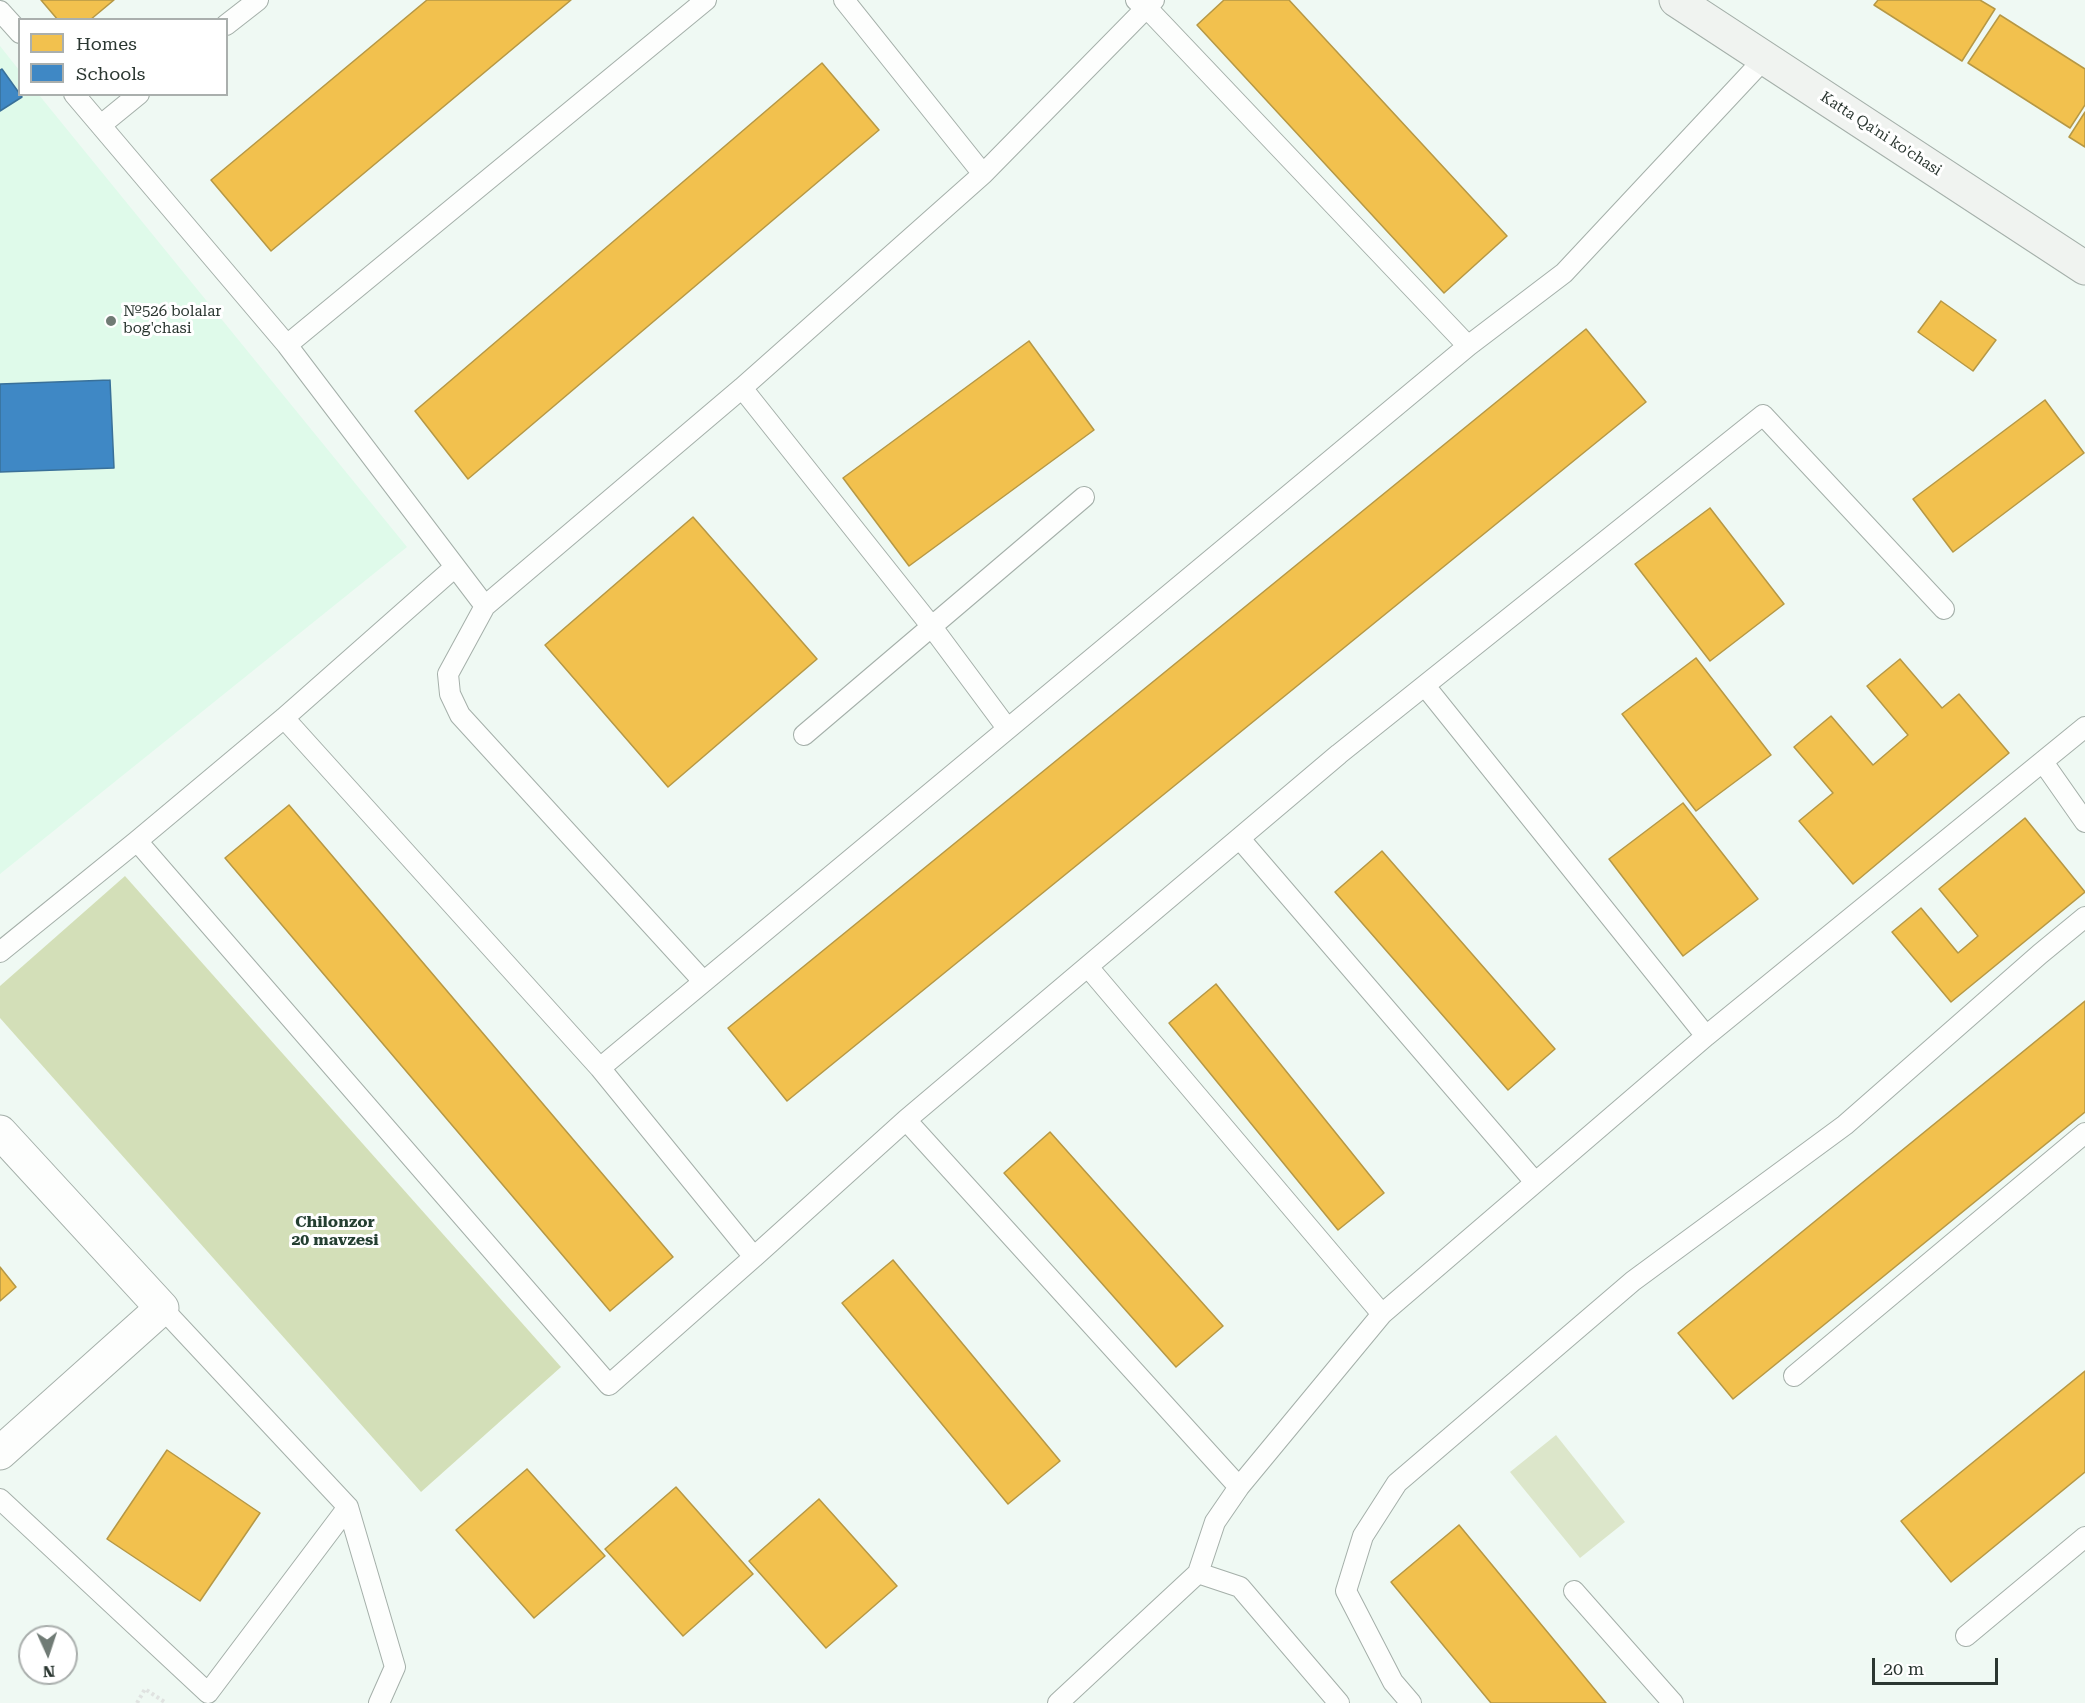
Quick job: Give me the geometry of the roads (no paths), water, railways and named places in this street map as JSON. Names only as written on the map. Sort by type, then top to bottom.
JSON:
[{"type":"main road","name":"Katta Qa'ni ko'chasi","points":[[1676,0],[2085,268]]},
{"type":"street","points":[[0,1132],[162,1308],[0,1454]]},
{"type":"lane","points":[[228,23],[258,0]]},
{"type":"lane","points":[[287,345],[706,0]]},
{"type":"lane","points":[[844,0],[983,174]]},
{"type":"lane","points":[[703,981],[460,716],[450,694],[448,674],[485,606],[742,388],[983,174],[1145,2],[1468,346]]},
{"type":"lane","points":[[0,11],[18,31]]},
{"type":"lane","points":[[600,1068],[1468,346],[1564,273],[1765,58]]},
{"type":"lane","points":[[76,96],[287,345],[485,606]]},
{"type":"lane","points":[[101,125],[137,96]]},
{"type":"lane","points":[[742,388],[932,627],[1007,728]]},
{"type":"lane","points":[[137,841],[609,1385],[906,1120],[1339,754],[1763,416],[1944,609]]},
{"type":"lane","points":[[804,735],[1084,497]]},
{"type":"lane","points":[[0,952],[284,718],[455,567]]},
{"type":"lane","points":[[1425,686],[1706,1036]]},
{"type":"lane","points":[[284,718],[600,1068],[754,1257]]},
{"type":"lane","points":[[1058,1703],[1198,1573],[1215,1522],[1239,1487],[1382,1314],[1706,1036],[2085,728]]},
{"type":"lane","points":[[2043,762],[2085,822]]},
{"type":"lane","points":[[1240,839],[1535,1182]]},
{"type":"lane","points":[[1411,1703],[1393,1682],[1346,1591],[1363,1536],[1397,1482],[1633,1281],[1845,1125],[2085,917]]},
{"type":"lane","points":[[1088,968],[1382,1314]]},
{"type":"lane","points":[[906,1120],[1239,1487]]},
{"type":"lane","points":[[1794,1376],[2085,1133]]},
{"type":"lane","points":[[162,1308],[348,1507],[395,1667],[379,1703]]},
{"type":"lane","points":[[0,1499],[208,1693],[348,1507]]},
{"type":"lane","points":[[1966,1636],[2085,1537]]},
{"type":"lane","points":[[1198,1573],[1240,1587],[1339,1703]]},
{"type":"lane","points":[[1574,1591],[1673,1703]]},
{"type":"place","name":"№526 bolalar bog'chasi","points":[[111,321]]},
{"type":"district","name":"Chilonzor 20 mavzesi","points":[[335,1231]]}]
